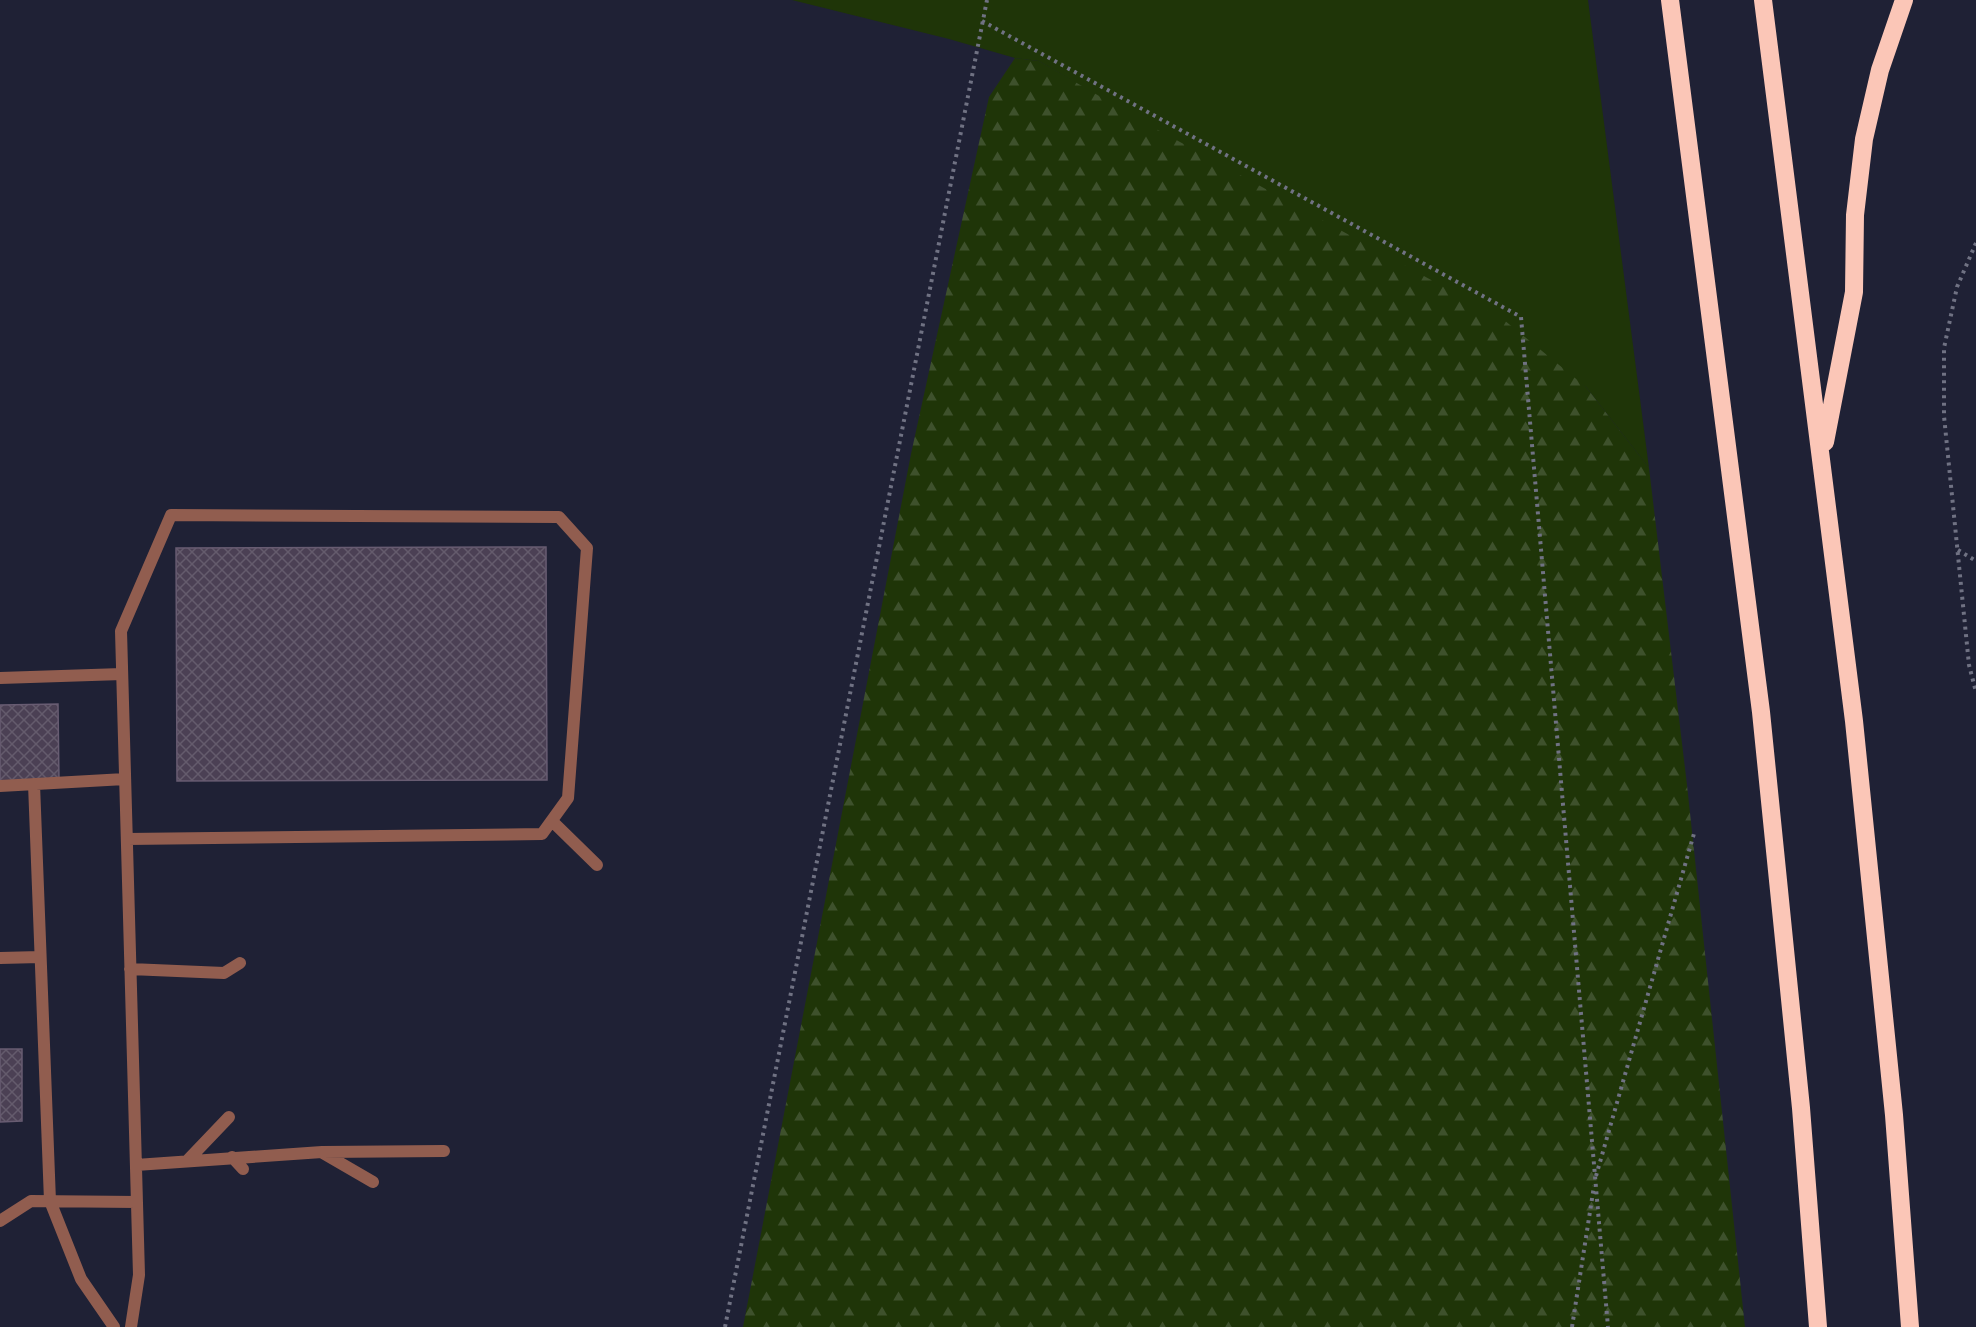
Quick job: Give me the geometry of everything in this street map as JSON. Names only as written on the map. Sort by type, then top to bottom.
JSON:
[{"type":"highway","points":[[1670,0],[1761,712],[1801,1108],[1818,1327]]},
{"type":"highway","points":[[1763,0],[1854,721],[1888,1055],[1910,1327]]},
{"type":"highway","points":[[1822,459],[1854,292],[1855,215],[1864,139],[1880,70],[1904,0]]},
{"type":"lane","points":[[127,840],[542,834],[568,798],[587,548],[559,517],[171,515],[121,631],[139,1275],[131,1327]]},
{"type":"lane","points":[[0,678],[122,674]]},
{"type":"lane","points":[[0,786],[125,779]]},
{"type":"lane","points":[[34,783],[50,1202],[81,1279],[114,1327]]},
{"type":"lane","points":[[552,821],[597,865]]},
{"type":"lane","points":[[0,958],[40,957]]},
{"type":"lane","points":[[130,969],[224,973],[240,963]]},
{"type":"lane","points":[[187,1161],[229,1117]]},
{"type":"lane","points":[[136,1166],[322,1152],[444,1151]]},
{"type":"lane","points":[[322,1152],[373,1182]]},
{"type":"lane","points":[[232,1157],[243,1169]]},
{"type":"lane","points":[[0,1221],[30,1201],[136,1202]]},
{"type":"path","points":[[725,1327],[987,0]]},
{"type":"path","points":[[982,21],[1521,317],[1608,1327]]},
{"type":"path","points":[[1976,243],[1957,287],[1944,348],[1944,416],[1969,665],[1976,692]]},
{"type":"path","points":[[1958,550],[1976,561]]},
{"type":"path","points":[[1572,1327],[1595,1180],[1695,830]]},
{"type":"green space","points":[[792,0],[1588,0],[1649,468],[1586,387],[1039,61],[1015,58]]},
{"type":"green space","points":[[1015,58],[1039,61],[1149,125],[1504,320],[1586,387],[1649,468],[1687,785],[1745,1327],[743,1327],[911,454],[989,97]]},
{"type":"building","points":[[546,547],[547,780],[177,781],[176,548]]},
{"type":"building","points":[[58,704],[59,780],[0,781],[0,705]]},
{"type":"building","points":[[0,1049],[22,1049],[22,1121],[0,1122]]}]
